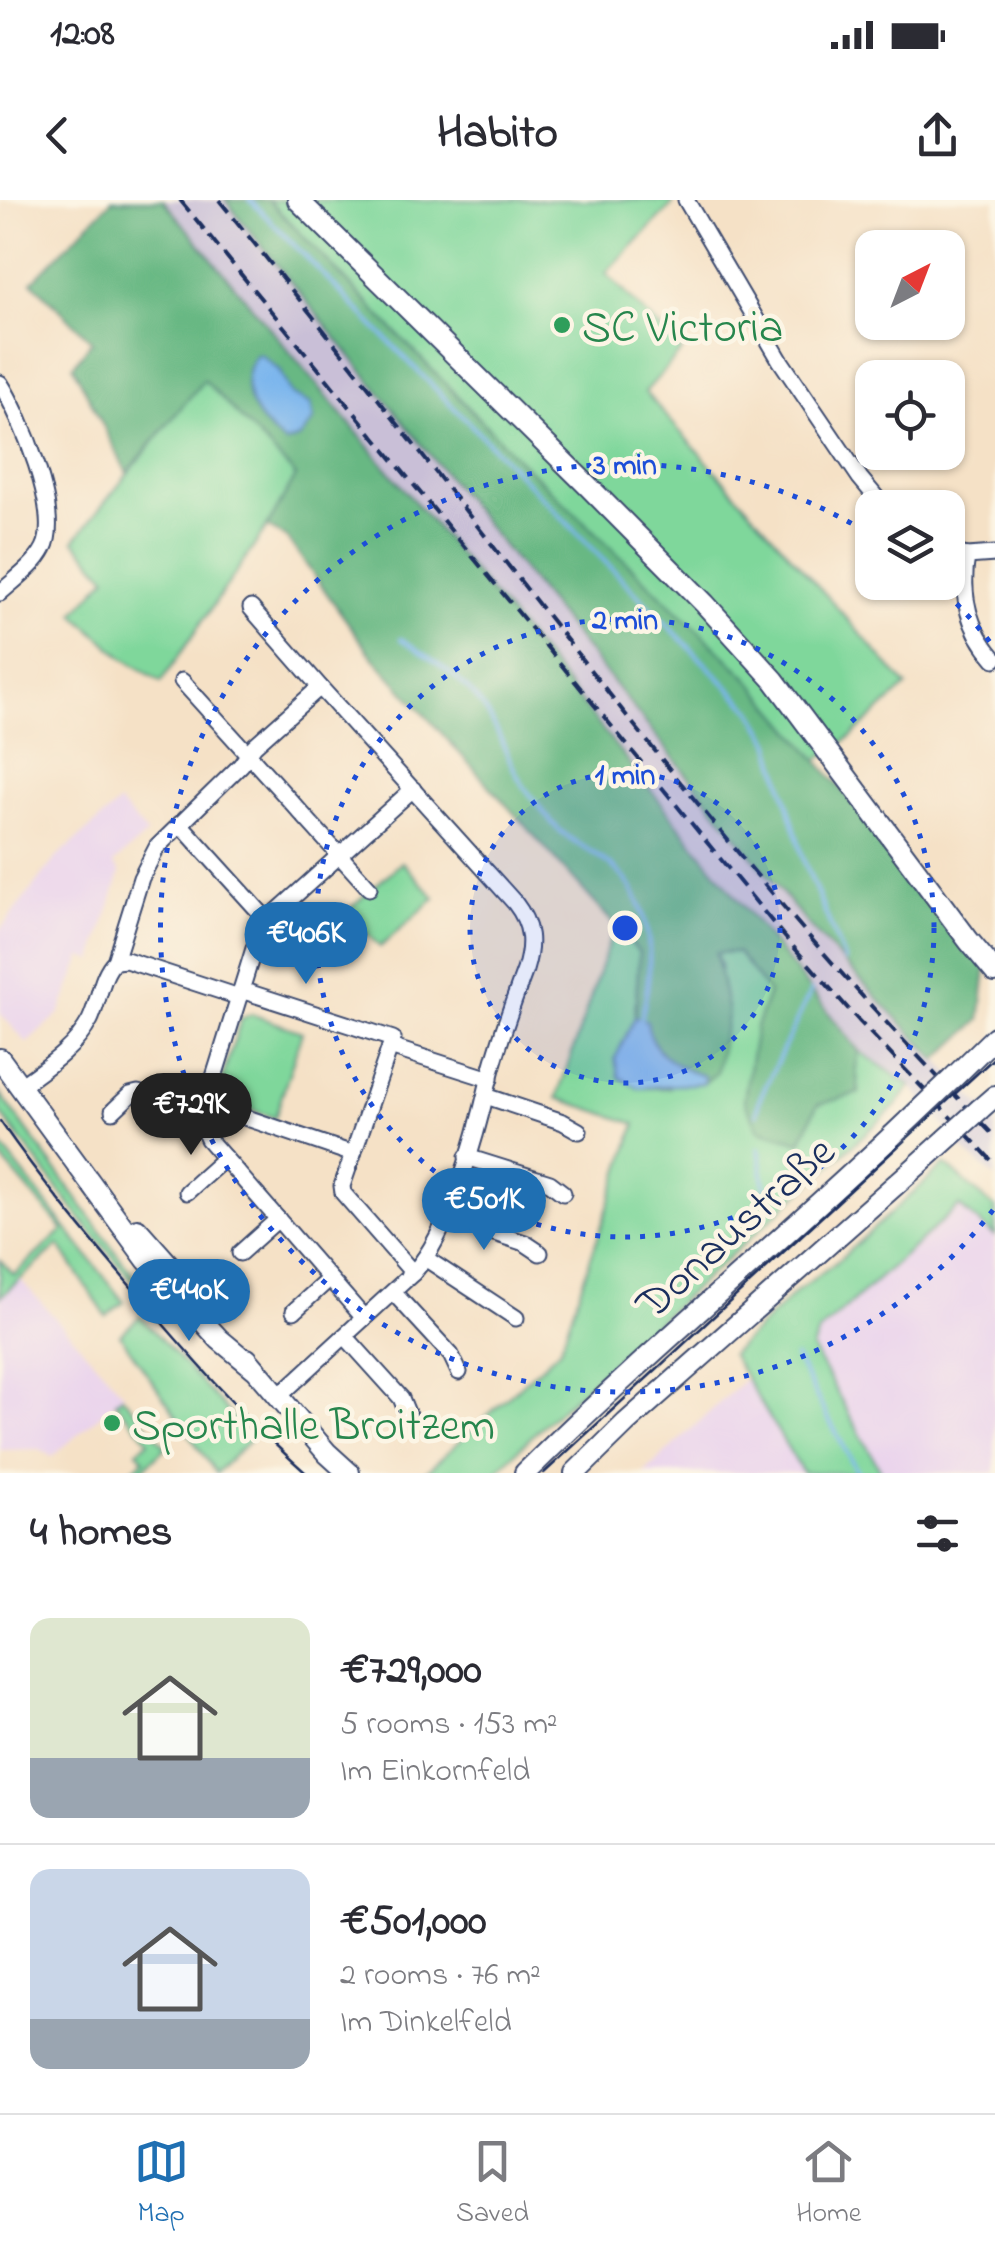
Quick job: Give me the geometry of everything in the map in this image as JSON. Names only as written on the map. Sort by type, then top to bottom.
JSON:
[{"type":"main road","points":[[298,200],[705,604],[774,680],[995,972]]},
{"type":"main road","points":[[910,860],[995,950]]},
{"type":"main road","name":"Donaustraße","points":[[525,1473],[995,1038]]},
{"type":"main road","points":[[0,1059],[163,1279],[218,1338],[254,1368],[348,1473]]},
{"type":"main road","name":"Donaustraße","points":[[575,1473],[988,1102]]},
{"type":"street","points":[[686,200],[780,360],[870,490]]},
{"type":"street","points":[[0,384],[30,443],[48,536],[38,558],[0,593]]},
{"type":"street","points":[[995,554],[967,556],[964,574],[968,611],[978,637],[995,659]]},
{"type":"street","points":[[251,608],[516,903],[528,924],[528,959],[486,1096],[445,1217],[425,1258],[278,1397]]},
{"type":"street","points":[[182,681],[368,888]]},
{"type":"street","points":[[19,1087],[49,1065],[83,1031],[109,968],[116,961],[146,865],[157,848],[254,746],[320,686]]},
{"type":"street","points":[[364,1318],[208,1139],[200,1122],[261,926],[413,788]]},
{"type":"street","points":[[180,824],[267,920]]},
{"type":"street","points":[[116,961],[126,960],[239,997]]},
{"type":"street","points":[[239,997],[241,990],[393,1039],[342,1186],[343,1193],[413,1273]]},
{"type":"street","points":[[390,1047],[490,1078]]},
{"type":"street","points":[[113,1111],[130,1095],[138,1093],[204,1108],[353,1154]]},
{"type":"street","points":[[486,1096],[580,1131]]},
{"type":"street","points":[[467,1157],[550,1183],[563,1193]]},
{"type":"street","points":[[187,1192],[225,1158]]},
{"type":"street","points":[[445,1217],[525,1243],[540,1253]]},
{"type":"street","points":[[240,1253],[278,1220]]},
{"type":"street","points":[[425,1258],[516,1318]]},
{"type":"street","points":[[294,1311],[329,1279]]},
{"type":"street","points":[[393,1292],[451,1354],[459,1372]]},
{"type":"street","points":[[345,1336],[401,1398],[408,1416]]},
{"type":"shaded area","points":[[163,200],[225,200],[808,925],[995,1120],[995,1177],[967,1153],[911,1086],[859,1051],[551,665]]},
{"type":"shaded area","points":[[119,803],[147,834],[113,864],[120,873],[95,961],[82,957],[60,1013],[27,1043],[0,1013],[0,930],[55,859]]},
{"type":"shaded area","points":[[960,1206],[995,1236],[995,1473],[882,1473],[811,1348],[818,1333]]},
{"type":"shaded area","points":[[19,1278],[124,1394],[52,1457],[40,1449],[0,1450],[0,1297]]},
{"type":"shaded area","points":[[745,1379],[803,1473],[644,1473]]},
{"type":"green space","points":[[112,200],[163,200],[551,665],[859,1051],[859,1093],[817,1105],[801,1142],[759,1130],[744,1100],[756,1027],[769,993],[737,952],[716,953],[728,1012],[716,1073],[704,1083],[668,1059],[654,1043],[647,1022],[635,1017],[639,952],[372,656],[287,538],[267,527],[296,476],[204,380],[127,473],[73,366],[92,341],[32,282]]},
{"type":"green space","points":[[225,200],[268,200],[522,463],[748,678],[987,962],[980,1020],[937,1060],[808,925]]},
{"type":"green space","points":[[268,200],[671,200],[673,204],[606,273],[682,351],[645,392],[907,686],[852,736],[817,760],[748,678],[522,463]]},
{"type":"green space","points":[[204,379],[296,476],[267,527],[161,682],[122,657],[74,614],[107,577],[74,541]]},
{"type":"green space","points":[[402,862],[435,898],[380,947],[346,912]]},
{"type":"green space","points":[[614,927],[639,952],[635,1017],[615,1059],[619,1077],[638,1088],[669,1088],[721,968],[716,952],[738,952],[769,993],[756,1027],[801,1141],[817,1105],[859,1092],[859,1051],[911,1086],[896,1106],[495,1473],[425,1473],[560,1349],[636,1124],[557,1098]]},
{"type":"green space","points":[[251,1014],[302,1032],[275,1118],[216,1098],[241,1019]]},
{"type":"green space","points":[[0,1093],[141,1284],[137,1286],[83,1222],[0,1112]]},
{"type":"green space","points":[[0,1144],[124,1302],[106,1316],[59,1245],[0,1297],[0,1260],[14,1275],[63,1230],[0,1157]]},
{"type":"green space","points":[[945,1164],[995,1208],[995,1236],[959,1206],[818,1333],[812,1348],[882,1473],[803,1473],[731,1354],[797,1291],[840,1259]]},
{"type":"green space","points":[[140,1316],[252,1438],[216,1473],[120,1335]]},
{"type":"green space","points":[[122,1396],[166,1447],[139,1473],[128,1473],[144,1460],[137,1451],[149,1441],[115,1402]]},
{"type":"water","points":[[256,355],[279,370],[291,394],[311,404],[314,420],[300,438],[285,443],[251,404],[247,380]]},
{"type":"water","points":[[635,1017],[647,1021],[653,1042],[666,1058],[704,1076],[704,1083],[638,1088],[619,1077],[615,1059]]},
{"type":"waterway","points":[[250,200],[752,711],[770,741],[804,861],[845,961]]},
{"type":"waterway","points":[[401,639],[466,687],[483,707],[521,782],[548,818],[612,866],[630,886],[648,934],[648,985],[641,1019]]},
{"type":"waterway","points":[[757,1114],[759,1100],[811,991]]},
{"type":"waterway","points":[[759,1148],[767,1201]]},
{"type":"waterway","points":[[795,1357],[858,1473]]},
{"type":"tram line","points":[[544,1473],[995,1057]]},
{"type":"tram line","points":[[0,1121],[67,1210],[178,1341],[306,1473]]},
{"type":"railway","points":[[180,200],[783,935],[995,1164]]},
{"type":"railway","points":[[219,200],[721,832],[844,976],[995,1137]]},
{"type":"place","name":"SC Victoria","points":[[562,325]]},
{"type":"place","name":"Sporthalle Broitzem","points":[[112,1423]]}]
